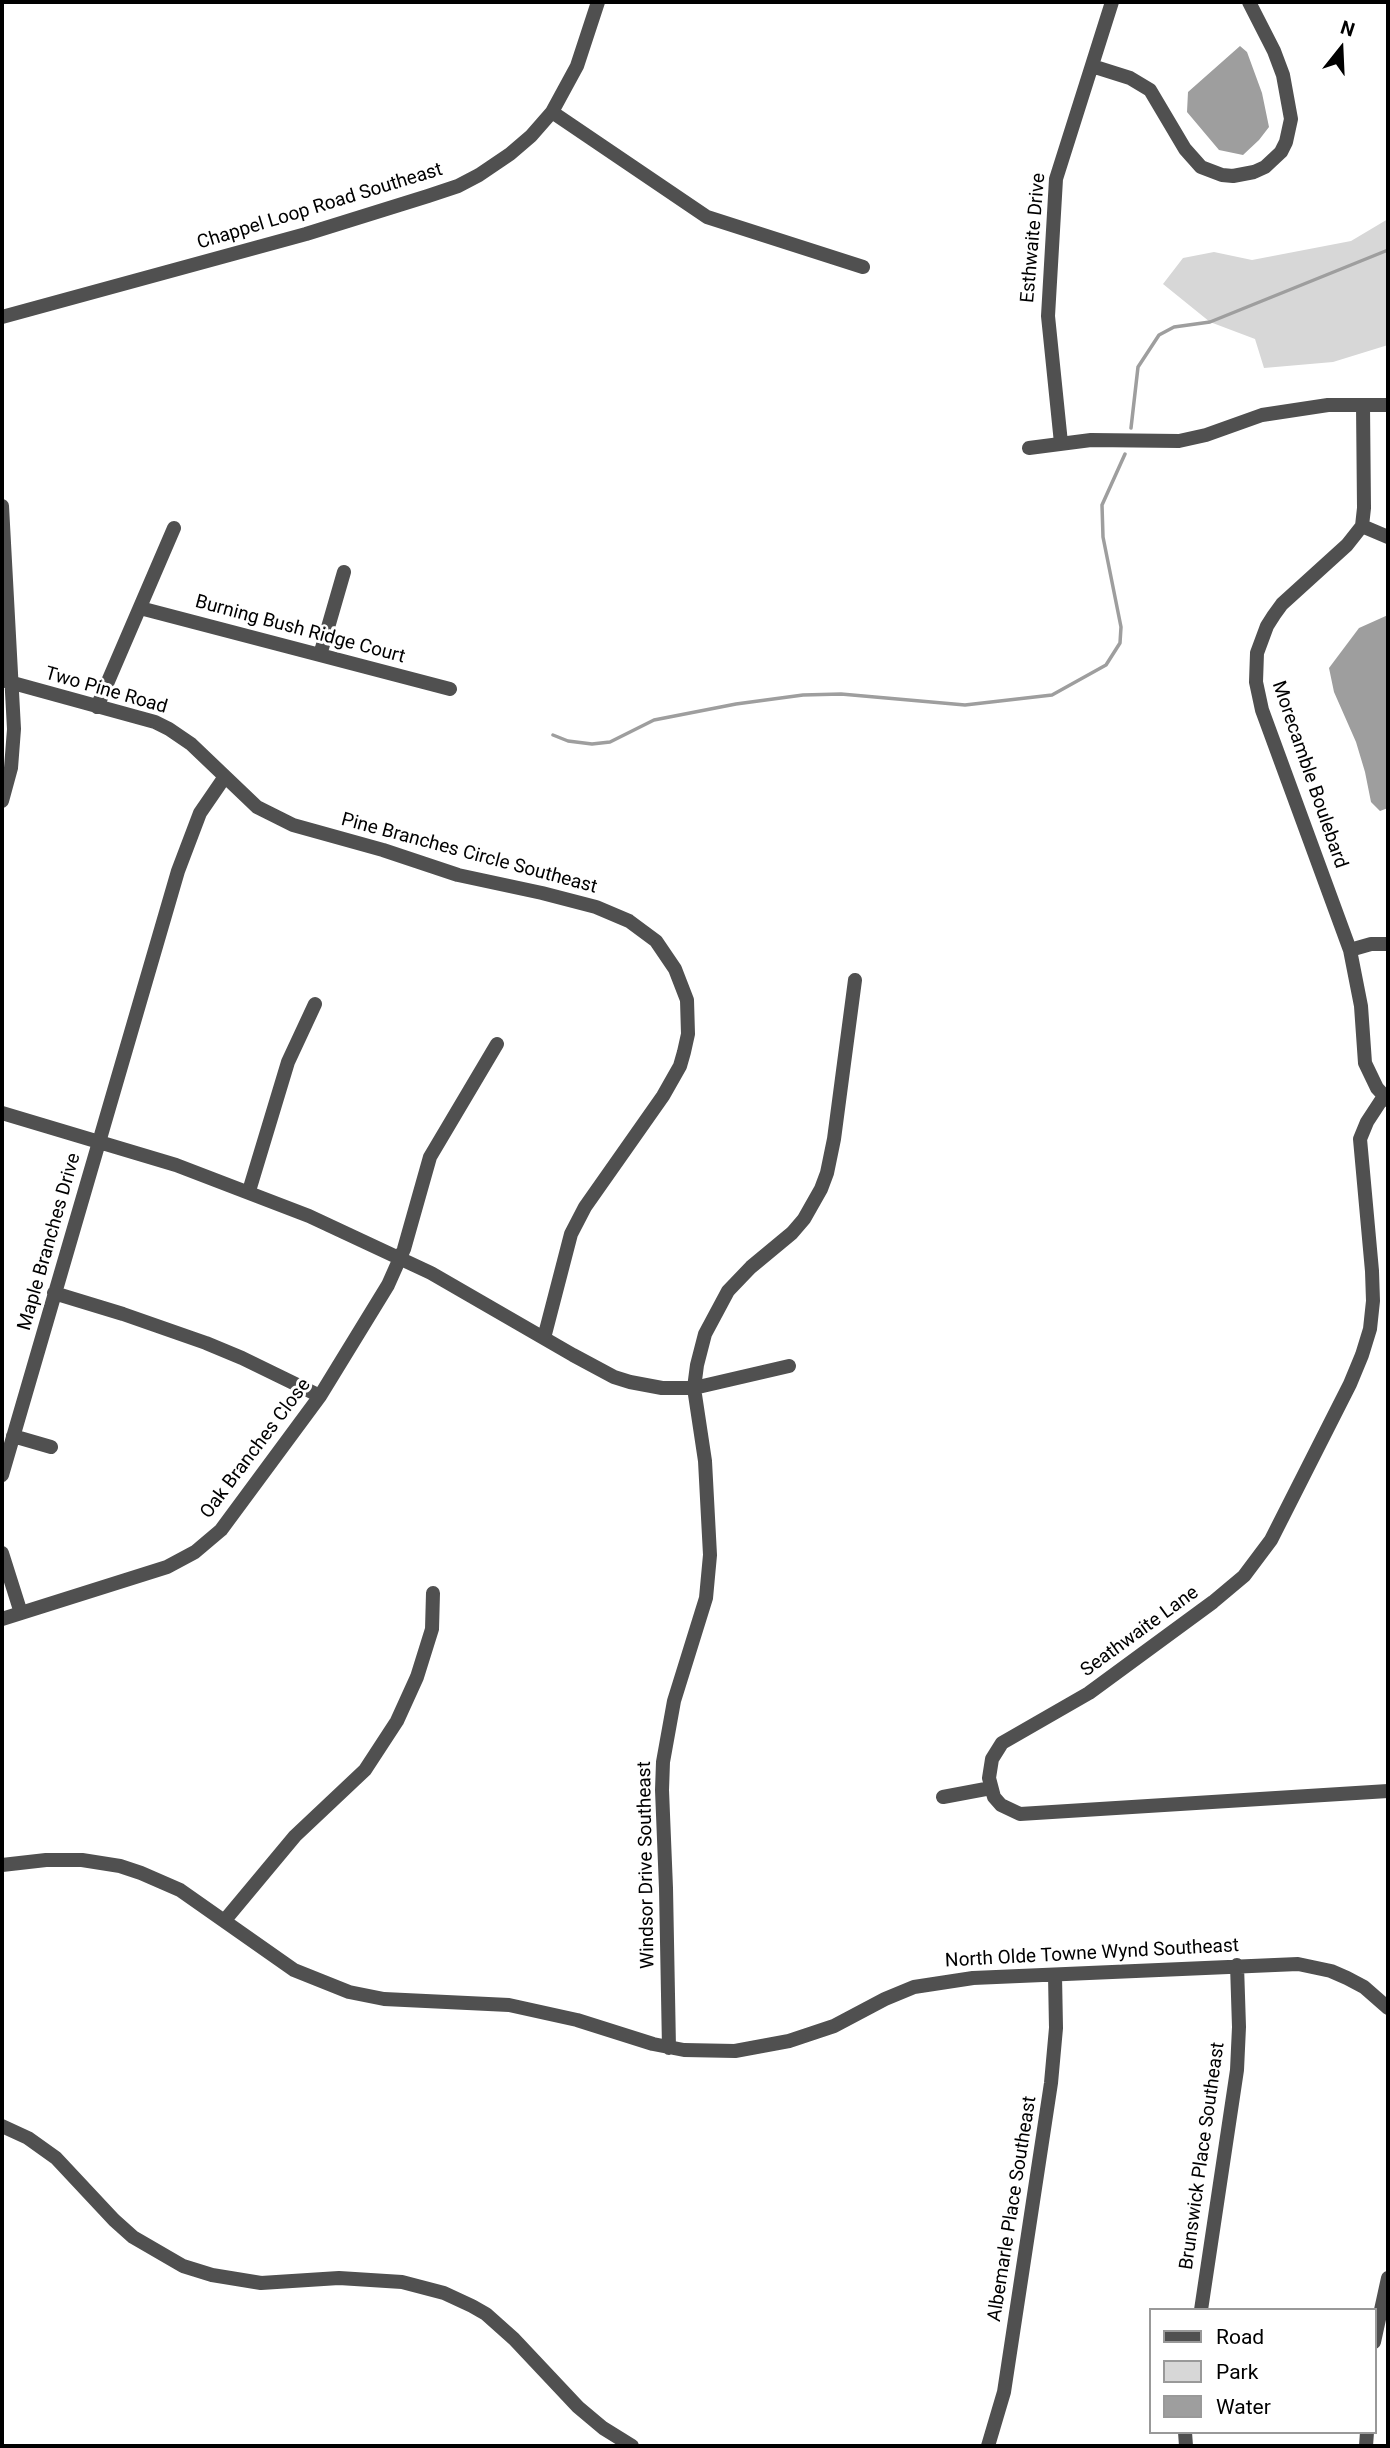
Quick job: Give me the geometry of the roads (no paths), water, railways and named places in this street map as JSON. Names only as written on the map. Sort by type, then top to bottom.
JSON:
[{"type":"street","name":"Chappel Loop Road Southeast","points":[[2,317],[306,234],[448,189],[498,163],[531,136],[551,112],[577,66],[598,2]]},
{"type":"street","name":"Esthwaite Drive","points":[[1061,443],[1048,324],[1051,228],[1058,170],[1112,2]]},
{"type":"street","points":[[1092,66],[1130,78],[1150,90],[1185,149],[1201,167],[1222,175],[1254,172],[1265,167],[1280,152],[1286,142],[1291,118],[1283,75],[1250,2]]},
{"type":"street","points":[[551,112],[707,217],[863,267]]},
{"type":"street","points":[[1363,405],[1362,526],[1388,537]]},
{"type":"street","points":[[1029,448],[1103,440],[1179,441],[1206,435],[1262,415],[1310,407],[1388,405]]},
{"type":"street","points":[[2,506],[7,682],[14,729],[11,768],[2,801]]},
{"type":"street","name":"Morecamble Boulebard","points":[[1362,526],[1347,545],[1282,604],[1267,626],[1262,639],[1255,682],[1262,710],[1350,950],[1361,1006],[1364,1063],[1372,1081],[1386,1098]]},
{"type":"street","points":[[97,707],[174,528]]},
{"type":"street","points":[[320,655],[344,572]]},
{"type":"street","name":"Burning Bush Ridge Court","points":[[140,608],[450,689]]},
{"type":"street","name":"Two Pine Road","points":[[7,682],[155,722],[191,744],[224,778]]},
{"type":"street","points":[[100,1141],[186,849],[200,813],[224,778]]},
{"type":"street","name":"Pine Branches Circle Southeast","points":[[224,778],[257,807],[302,828],[383,850],[458,875],[542,893],[613,913],[656,941],[676,969],[687,1000],[688,1016],[688,1034],[680,1066],[663,1096],[585,1207],[570,1234],[544,1338]]},
{"type":"street","points":[[1350,950],[1371,944],[1388,944]]},
{"type":"street","name":"Windsor Drive Southeast","points":[[669,2048],[663,1762],[674,1701],[706,1598],[710,1556],[705,1461],[694,1388],[697,1365],[705,1334],[719,1304],[739,1279],[798,1226],[824,1181],[834,1139],[855,981]]},
{"type":"street","points":[[249,1191],[285,1071],[315,1004]]},
{"type":"street","name":"Oak Branches Close","points":[[2,1619],[167,1567],[203,1547],[221,1530],[320,1396],[380,1298],[401,1258],[430,1157],[497,1044]]},
{"type":"street","name":"Seathwaite Lane","points":[[991,1788],[989,1768],[1002,1743],[1097,1688],[1213,1602],[1255,1564],[1279,1527],[1350,1384],[1370,1329],[1372,1271],[1360,1139],[1367,1122],[1386,1098]]},
{"type":"street","points":[[2,1113],[176,1165],[309,1216],[463,1290],[596,1367],[630,1382],[662,1388],[694,1388],[789,1366]]},
{"type":"street","name":"Maple Branches Drive","points":[[2,1475],[100,1141]]},
{"type":"street","points":[[54,1293],[179,1333],[242,1358],[320,1396]]},
{"type":"street","points":[[13,1436],[51,1447]]},
{"type":"street","points":[[2,1553],[21,1613]]},
{"type":"street","points":[[225,1920],[295,1836],[365,1770],[397,1721],[417,1677],[432,1629],[433,1593]]},
{"type":"street","points":[[943,1797],[991,1788],[1001,1805],[1011,1811],[1030,1814],[1388,1790]]},
{"type":"street","name":"North Olde Towne Wynd Southeast","points":[[2,1865],[62,1859],[120,1866],[160,1880],[225,1920],[294,1970],[349,1992],[384,1999],[509,2005],[555,2014],[669,2048],[717,2052],[771,2046],[810,2036],[914,1987],[963,1979],[1237,1965],[1298,1965],[1331,1971],[1364,1987],[1388,2008]]},
{"type":"street","name":"Brunswick Place Southeast","points":[[1201,2308],[1237,2070],[1237,1965]]},
{"type":"street","name":"Albemarle Place Southeast","points":[[988,2446],[1004,2392],[1051,2083],[1056,2028],[1055,1975]]},
{"type":"street","points":[[2,2126],[28,2138],[56,2158],[133,2237],[183,2266],[212,2275],[261,2283],[339,2278],[402,2282],[444,2293],[464,2302],[486,2314],[507,2332],[578,2407],[632,2446]]},
{"type":"street","points":[[1376,2333],[1388,2278]]},
{"type":"water","points":[[1240,46],[1247,52],[1262,93],[1269,127],[1243,155],[1219,150],[1187,112],[1188,92]]},
{"type":"water","points":[[1388,615],[1388,808],[1380,811],[1371,802],[1356,742],[1334,692],[1329,668],[1359,628]]},
{"type":"waterway","points":[[1131,428],[1138,367],[1159,335],[1174,327],[1210,322],[1388,250]]},
{"type":"waterway","points":[[553,735],[568,741],[592,744],[610,742],[654,720],[736,704],[803,695],[841,694],[965,705],[1052,695],[1106,665],[1120,643],[1121,627],[1103,537],[1102,505],[1125,454]]}]
